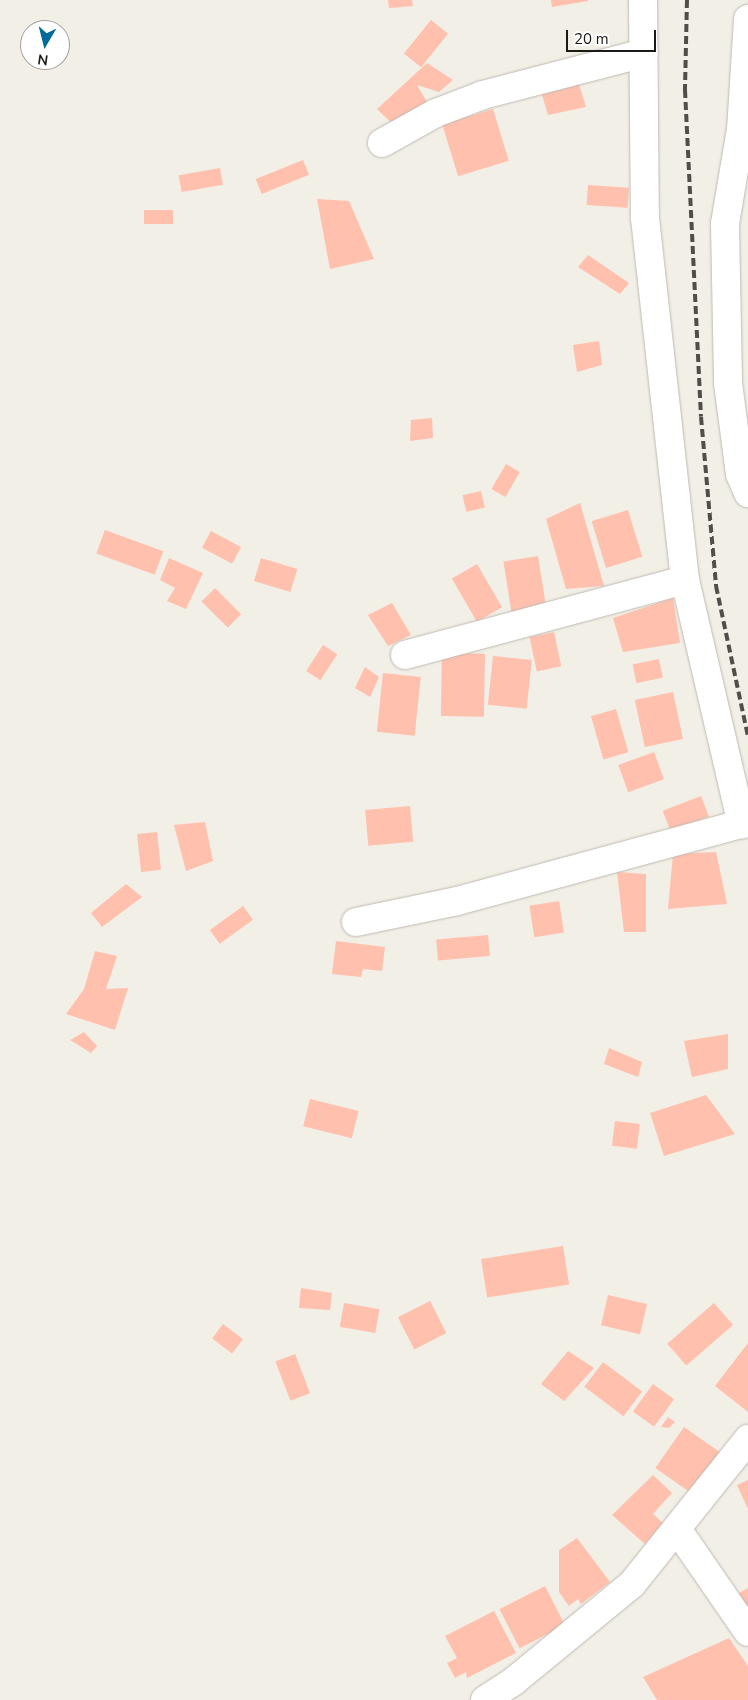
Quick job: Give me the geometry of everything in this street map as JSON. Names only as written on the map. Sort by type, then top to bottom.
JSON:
[{"type":"street","points":[[356,922],[457,901],[745,823],[685,580],[645,218],[643,0]]},
{"type":"street","points":[[748,19],[741,129],[725,224],[728,383],[740,474],[748,493]]},
{"type":"street","points":[[382,143],[436,113],[483,94],[644,53]]},
{"type":"street","points":[[405,655],[685,580]]},
{"type":"street","points":[[484,1700],[520,1690],[632,1584],[748,1439]]},
{"type":"street","points":[[677,1529],[748,1632]]},
{"type":"building","points":[[388,0],[412,0],[413,6],[389,8]]},
{"type":"building","points":[[551,0],[588,0],[588,1],[552,7]]},
{"type":"building","points":[[431,20],[448,34],[421,67],[404,53]]},
{"type":"building","points":[[427,63],[453,80],[439,92],[417,85],[427,102],[399,130],[377,109]]},
{"type":"building","points":[[578,81],[586,107],[548,115],[540,88]]},
{"type":"building","points":[[493,109],[509,161],[458,176],[442,124]]},
{"type":"building","points":[[303,160],[309,175],[262,194],[256,179]]},
{"type":"building","points":[[220,168],[223,185],[182,192],[179,175]]},
{"type":"building","points":[[588,185],[629,188],[628,208],[587,205]]},
{"type":"building","points":[[317,199],[349,201],[374,259],[330,269]]},
{"type":"building","points":[[144,210],[173,210],[173,224],[144,224]]},
{"type":"building","points":[[588,255],[629,283],[620,294],[578,267]]},
{"type":"building","points":[[599,341],[602,365],[577,372],[573,345]]},
{"type":"building","points":[[432,418],[433,438],[410,441],[411,420]]},
{"type":"building","points":[[506,464],[520,472],[505,497],[492,489]]},
{"type":"building","points":[[481,491],[485,508],[466,512],[462,495]]},
{"type":"building","points":[[580,503],[604,586],[566,589],[546,519]]},
{"type":"building","points":[[628,510],[642,557],[606,568],[592,521]]},
{"type":"building","points":[[105,530],[163,551],[155,575],[96,553]]},
{"type":"building","points":[[211,531],[241,547],[232,564],[202,548]]},
{"type":"building","points":[[538,556],[546,608],[512,614],[503,561]]},
{"type":"building","points":[[169,558],[203,573],[186,609],[167,601],[175,588],[160,580]]},
{"type":"building","points":[[261,558],[297,569],[290,592],[254,581]]},
{"type":"building","points":[[477,564],[502,607],[477,622],[452,578]]},
{"type":"building","points":[[215,588],[241,614],[228,628],[202,601]]},
{"type":"building","points":[[673,598],[680,643],[623,652],[613,618]]},
{"type":"building","points":[[392,603],[411,635],[388,646],[368,615]]},
{"type":"building","points":[[554,632],[561,666],[537,671],[530,637]]},
{"type":"building","points":[[323,645],[337,654],[320,680],[306,671]]},
{"type":"building","points":[[442,653],[485,654],[484,717],[441,716]]},
{"type":"building","points":[[493,656],[532,660],[527,709],[488,705]]},
{"type":"building","points":[[659,659],[663,678],[637,683],[633,665]]},
{"type":"building","points":[[365,667],[379,677],[370,697],[355,688]]},
{"type":"building","points":[[383,673],[421,677],[415,736],[377,732]]},
{"type":"building","points":[[673,692],[683,739],[645,747],[635,700]]},
{"type":"building","points":[[616,709],[628,752],[603,759],[591,716]]},
{"type":"building","points":[[654,752],[664,779],[628,792],[618,765]]},
{"type":"building","points":[[701,796],[709,817],[671,831],[663,811]]},
{"type":"building","points":[[410,806],[413,842],[368,846],[365,810]]},
{"type":"building","points":[[205,822],[213,861],[186,871],[174,825]]},
{"type":"building","points":[[157,832],[161,870],[141,872],[137,834]]},
{"type":"building","points":[[716,852],[727,904],[668,909],[673,854]]},
{"type":"building","points":[[617,872],[646,874],[646,932],[624,932]]},
{"type":"building","points":[[126,884],[142,897],[102,927],[91,913]]},
{"type":"building","points":[[559,901],[564,933],[534,937],[529,906]]},
{"type":"building","points":[[243,906],[253,920],[220,944],[210,930]]},
{"type":"building","points":[[488,935],[490,956],[438,960],[436,940]]},
{"type":"building","points":[[336,941],[385,947],[382,971],[363,969],[361,977],[332,974]]},
{"type":"building","points":[[95,951],[117,956],[106,989],[128,988],[115,1030],[66,1014],[84,989]]},
{"type":"building","points":[[84,1032],[97,1046],[91,1053],[70,1040]]},
{"type":"building","points":[[728,1034],[728,1069],[692,1077],[684,1041]]},
{"type":"building","points":[[609,1048],[642,1062],[638,1077],[604,1064]]},
{"type":"building","points":[[706,1095],[735,1134],[664,1156],[650,1113]]},
{"type":"building","points":[[310,1099],[359,1111],[352,1138],[303,1126]]},
{"type":"building","points":[[615,1121],[640,1124],[637,1149],[612,1146]]},
{"type":"building","points":[[563,1246],[569,1285],[487,1298],[481,1259]]},
{"type":"building","points":[[301,1288],[332,1293],[330,1310],[299,1308]]},
{"type":"building","points":[[608,1295],[647,1304],[640,1334],[601,1325]]},
{"type":"building","points":[[430,1301],[446,1333],[414,1349],[398,1317]]},
{"type":"building","points":[[344,1303],[379,1309],[375,1333],[340,1327]]},
{"type":"building","points":[[714,1303],[733,1325],[686,1366],[667,1344]]},
{"type":"building","points":[[223,1324],[243,1339],[232,1353],[212,1338]]},
{"type":"building","points":[[748,1343],[748,1412],[715,1386]]},
{"type":"building","points":[[568,1351],[594,1368],[564,1401],[541,1384]]},
{"type":"building","points":[[295,1354],[310,1393],[290,1401],[275,1362]]},
{"type":"building","points":[[603,1362],[642,1391],[623,1416],[584,1387]]},
{"type":"building","points":[[653,1384],[674,1399],[654,1427],[633,1412]]},
{"type":"building","points":[[668,1417],[675,1422],[669,1428],[661,1427]]},
{"type":"building","points":[[684,1427],[723,1454],[694,1495],[655,1468]]},
{"type":"building","points":[[653,1475],[672,1493],[653,1514],[663,1523],[645,1544],[612,1515]]},
{"type":"building","points":[[748,1480],[748,1509],[737,1485]]},
{"type":"building","points":[[577,1538],[610,1582],[581,1604],[578,1599],[569,1606],[559,1592],[559,1550]]},
{"type":"building","points":[[545,1586],[565,1625],[520,1648],[500,1609]]},
{"type":"building","points":[[748,1588],[748,1619],[734,1596]]},
{"type":"building","points":[[494,1611],[516,1653],[467,1678],[466,1672],[455,1678],[447,1663],[457,1658],[445,1636]]},
{"type":"building","points":[[729,1638],[748,1666],[748,1700],[657,1700],[643,1677]]},
{"type":"railway","points":[[687,0],[685,90],[701,417],[716,586],[748,736]]}]
